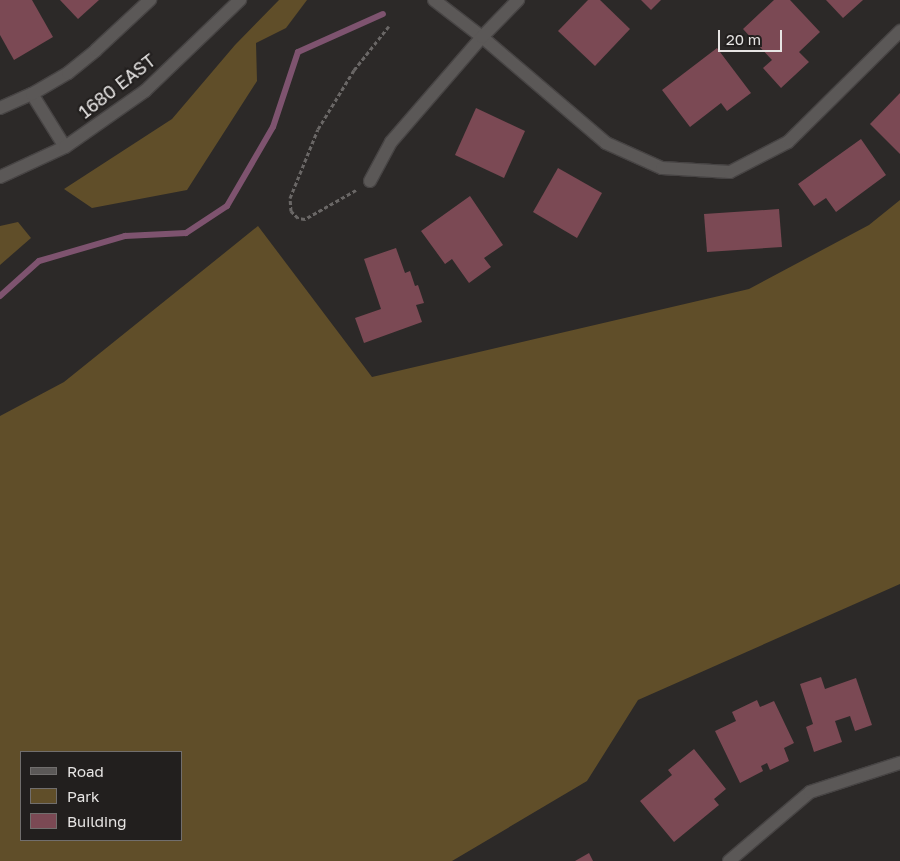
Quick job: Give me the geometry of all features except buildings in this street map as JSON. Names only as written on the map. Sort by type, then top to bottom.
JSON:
[{"type":"street","points":[[0,108],[32,94],[68,73],[150,0]]},
{"type":"street","name":"1680 EAST","points":[[0,177],[65,147],[145,90],[240,0]]},
{"type":"street","points":[[434,0],[482,37],[606,143],[662,168],[730,172],[788,142],[900,30]]},
{"type":"street","points":[[370,181],[391,142],[482,37],[518,0]]},
{"type":"street","points":[[32,94],[65,147]]},
{"type":"street","points":[[735,859],[810,792],[900,762]]},
{"type":"path","points":[[370,181],[318,214],[306,219],[298,218],[291,211],[290,198],[318,129],[354,70],[389,26]]},
{"type":"green space","points":[[279,0],[307,0],[286,28],[256,43],[257,81],[187,190],[92,208],[64,189],[172,119],[235,45]]},
{"type":"green space","points":[[900,200],[900,584],[638,700],[587,781],[452,861],[0,861],[0,416],[64,382],[258,226],[372,377],[749,289],[869,225]]},
{"type":"green space","points":[[18,222],[31,238],[0,265],[0,226]]},
{"type":"waterway","points":[[0,296],[39,261],[125,236],[186,233],[227,206],[273,127],[298,52],[383,14]]}]
